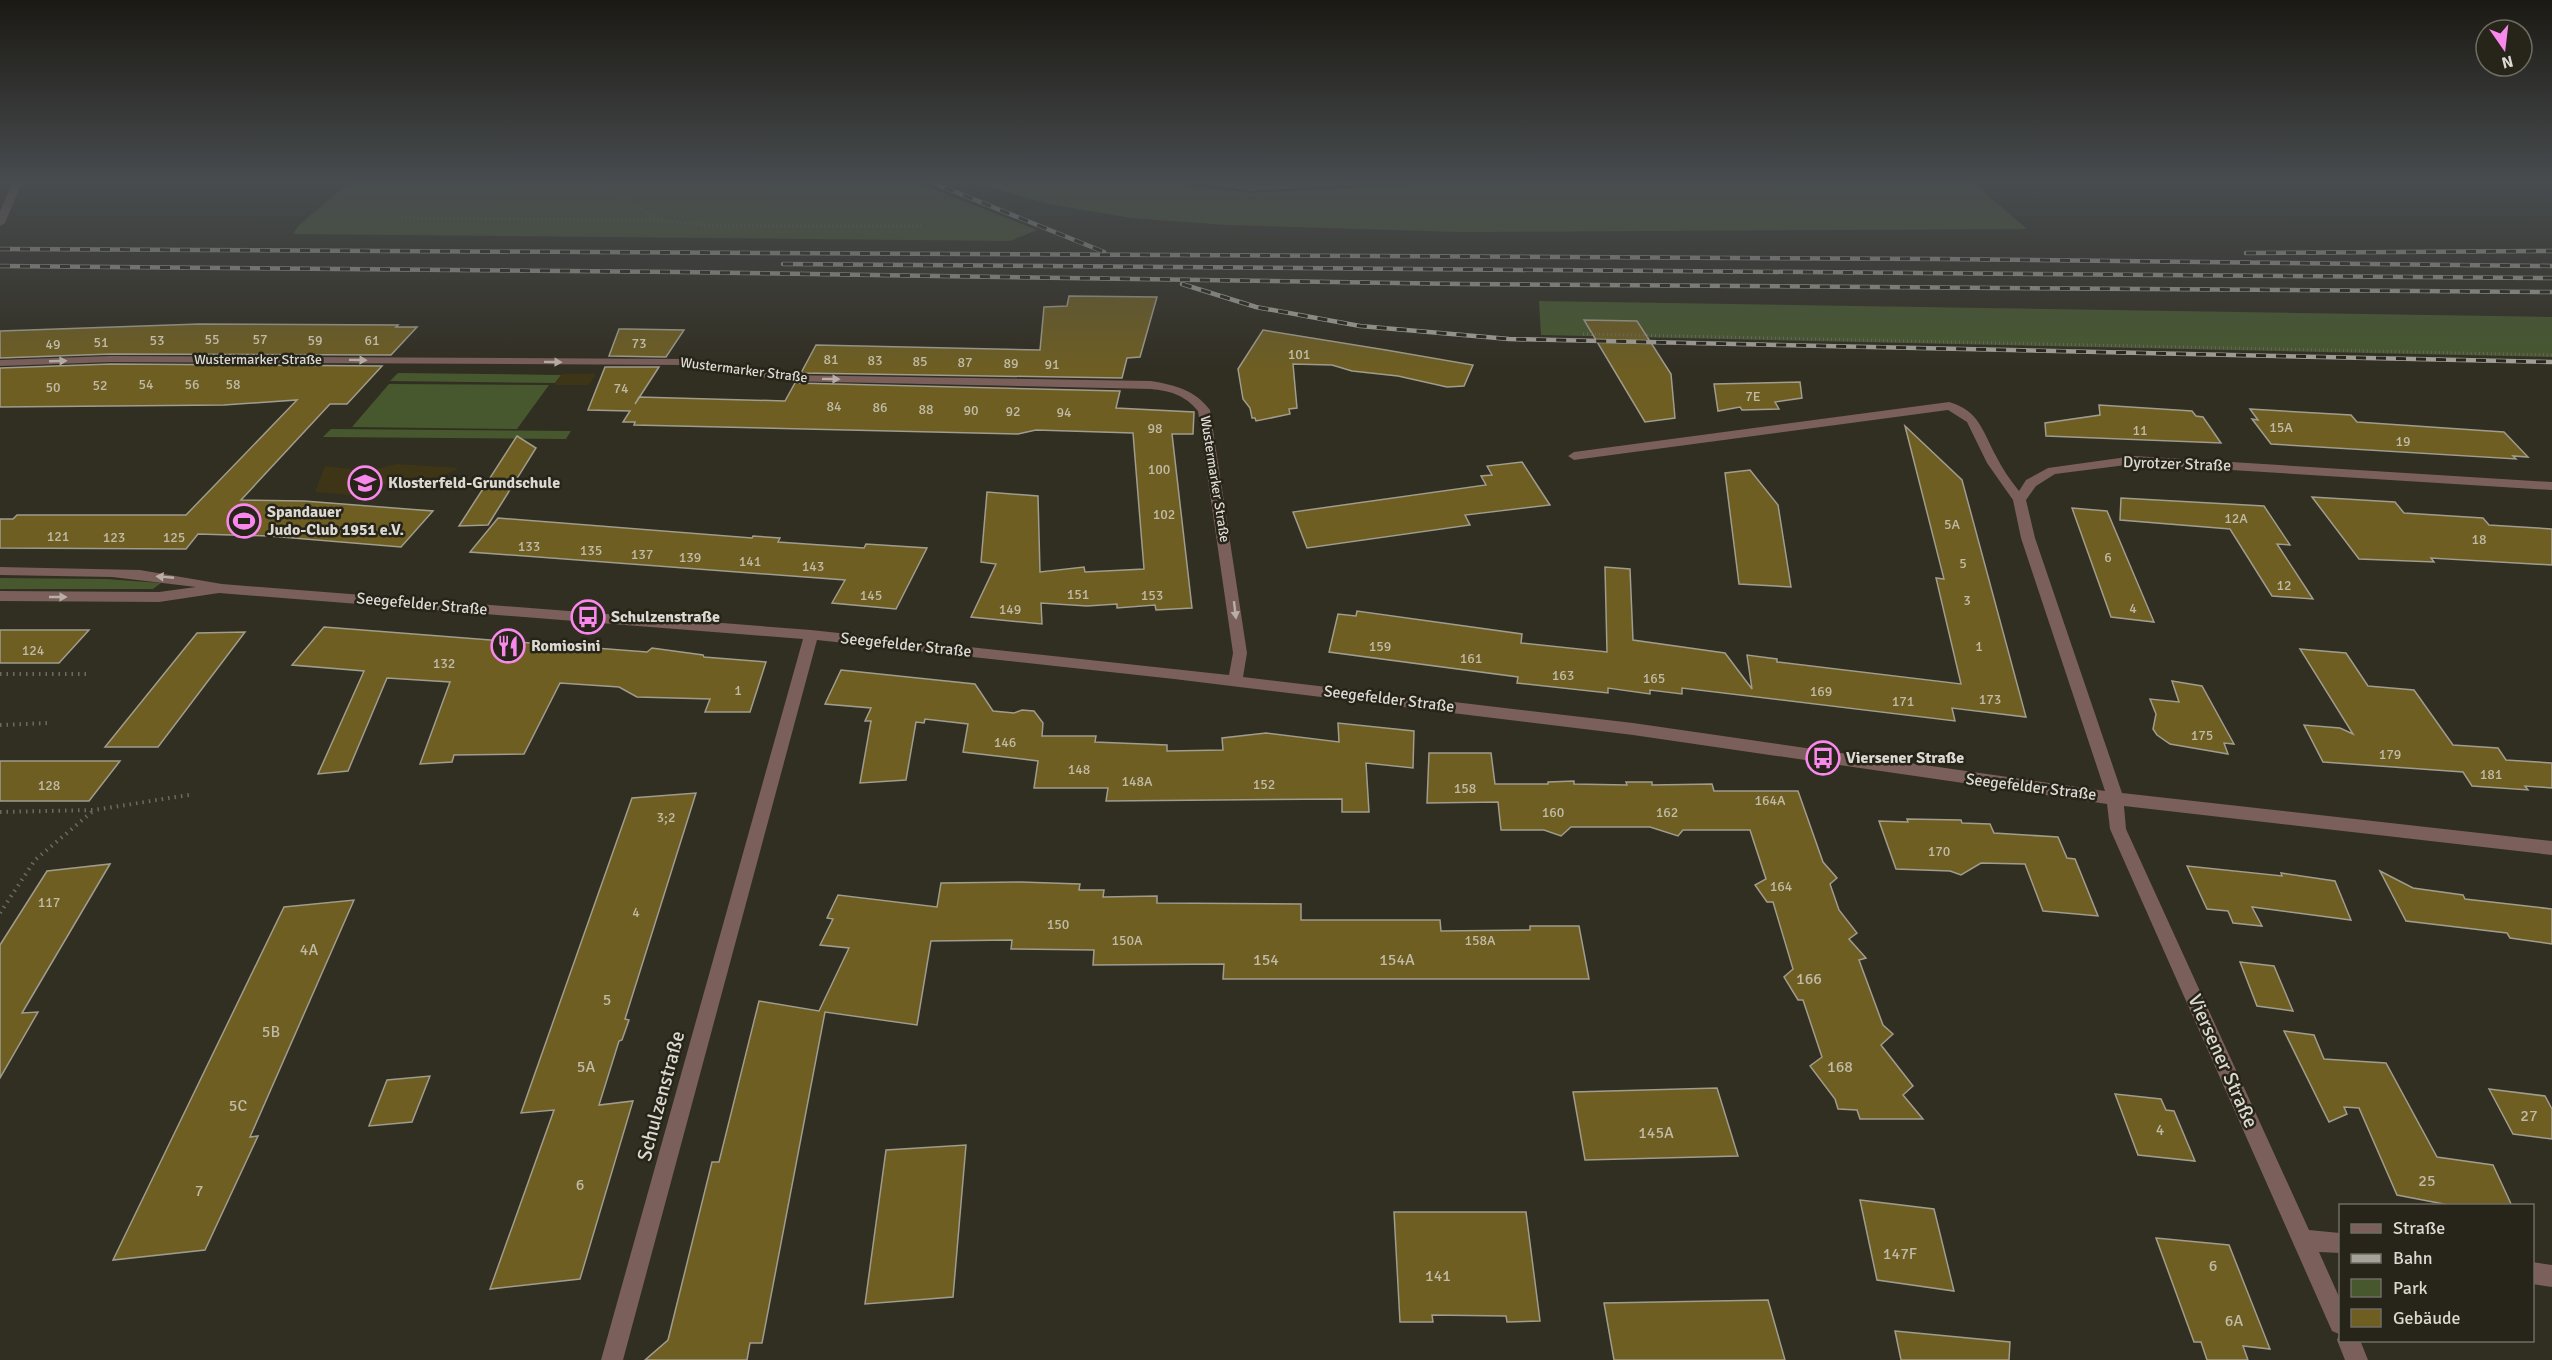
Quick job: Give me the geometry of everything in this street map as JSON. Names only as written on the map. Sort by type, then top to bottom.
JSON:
[{"type":"street","name":"Wustermarker Straße","points":[[0,363],[111,359],[688,362],[784,378],[1151,385],[1179,389],[1194,397],[1204,410],[1240,653],[1234,681]]},
{"type":"street","points":[[1574,456],[1949,406],[1963,410],[1974,420],[1990,458],[2019,500],[2028,538],[2115,797]]},
{"type":"street","name":"Dyrotzer Straße","points":[[2019,500],[2031,483],[2052,471],[2134,460],[2552,486]]},
{"type":"street","name":"Seegefelder Straße","points":[[0,572],[100,572],[188,579],[222,589]]},
{"type":"street","name":"Seegefelder Straße","points":[[0,596],[159,597],[222,589],[811,635],[1234,681],[1633,729],[1982,782],[2552,848]]},
{"type":"street","name":"Schulzenstraße","points":[[612,1360],[811,635]]},
{"type":"street","name":"Viersener Straße","points":[[2115,797],[2118,829],[2339,1321]]},
{"type":"street","points":[[2304,1240],[2339,1243]]},
{"type":"street","points":[[2534,1273],[2552,1276]]},
{"type":"street","points":[[2348,1342],[2357,1360]]},
{"type":"path","points":[[1583,334],[2552,355]]},
{"type":"path","points":[[0,674],[90,674]]},
{"type":"path","points":[[0,725],[49,723]]},
{"type":"path","points":[[0,812],[94,810],[189,795]]},
{"type":"path","points":[[0,913],[34,860],[94,810]]},
{"type":"green space","points":[[1539,301],[2552,317],[2552,357],[1541,335]]},
{"type":"green space","points":[[398,373],[561,375],[555,383],[390,381]]},
{"type":"green space","points":[[389,384],[549,385],[517,429],[352,427]]},
{"type":"green space","points":[[331,429],[571,431],[566,439],[323,437]]},
{"type":"green space","points":[[0,578],[106,579],[161,583],[153,589],[0,589]]},
{"type":"sand","points":[[562,374],[596,374],[589,385],[554,385]]},
{"type":"sand","points":[[396,464],[459,468],[423,486],[387,484],[349,495],[315,492],[325,466],[369,471]]},
{"type":"building","points":[[1069,296],[1157,297],[1140,357],[1127,358],[1122,378],[801,373],[816,345],[1040,350],[1044,307],[1067,306]]},
{"type":"building","points":[[1584,320],[1637,321],[1671,374],[1675,418],[1645,422]]},
{"type":"building","points":[[199,324],[417,327],[391,355],[111,354],[0,358],[0,331]]},
{"type":"building","points":[[619,329],[684,330],[666,357],[609,356]]},
{"type":"building","points":[[1263,330],[1473,365],[1464,386],[1447,387],[1398,376],[1352,371],[1332,365],[1293,364],[1297,408],[1289,409],[1290,414],[1256,421],[1252,418],[1250,408],[1243,399],[1238,369]]},
{"type":"building","points":[[111,364],[382,366],[347,404],[330,404],[241,500],[304,501],[433,511],[401,547],[269,536],[198,534],[186,549],[0,548],[0,519],[13,519],[17,515],[186,515],[297,400],[224,405],[0,407],[0,368]]},
{"type":"building","points":[[605,367],[659,367],[640,397],[785,401],[795,383],[1120,391],[1116,408],[1194,412],[1193,434],[1172,434],[1192,608],[1156,610],[1155,605],[1117,608],[1117,604],[1087,606],[1041,603],[1042,624],[971,617],[996,564],[981,562],[987,492],[1038,496],[1040,572],[1084,567],[1085,572],[1144,569],[1133,433],[1036,430],[1018,434],[634,425],[635,422],[623,422],[630,411],[588,410]]},
{"type":"building","points":[[1800,382],[1802,398],[1775,402],[1779,409],[1742,410],[1740,407],[1718,411],[1714,384]]},
{"type":"building","points":[[2099,405],[2192,411],[2196,416],[2203,417],[2221,443],[2046,436],[2045,423],[2100,415]]},
{"type":"building","points":[[2250,409],[2351,415],[2357,422],[2504,432],[2528,457],[2513,456],[2516,459],[2271,444],[2252,419],[2258,420]]},
{"type":"building","points":[[1905,426],[1962,480],[2026,717],[1952,708],[1955,721],[1682,688],[1682,694],[1650,690],[1650,694],[1608,688],[1608,693],[1517,683],[1518,677],[1329,652],[1338,614],[1356,616],[1357,611],[1522,634],[1521,643],[1607,652],[1605,567],[1630,569],[1633,640],[1725,653],[1752,689],[1747,655],[1777,659],[1777,662],[1961,684],[1936,578],[1944,579]]},
{"type":"building","points":[[517,436],[536,448],[488,525],[459,526]]},
{"type":"building","points":[[1522,462],[1550,505],[1465,515],[1470,525],[1307,548],[1293,512],[1486,485],[1481,476],[1492,475],[1487,466]]},
{"type":"building","points":[[1750,470],[1778,505],[1791,587],[1739,584],[1725,473]]},
{"type":"building","points":[[2312,497],[2395,502],[2404,513],[2483,518],[2489,525],[2552,529],[2552,565],[2431,558],[2434,562],[2359,559]]},
{"type":"building","points":[[2121,498],[2264,506],[2290,545],[2277,544],[2313,599],[2272,596],[2230,529],[2120,520]]},
{"type":"building","points":[[2072,508],[2107,511],[2154,622],[2111,617]]},
{"type":"building","points":[[498,518],[752,538],[753,536],[780,538],[778,542],[864,548],[866,544],[927,548],[896,609],[832,603],[845,580],[470,552]]},
{"type":"building","points":[[324,627],[647,652],[652,648],[703,655],[704,657],[766,662],[750,712],[705,712],[710,699],[637,697],[619,687],[560,683],[524,754],[454,755],[452,762],[420,764],[450,682],[387,678],[348,771],[318,774],[364,671],[292,665]]},
{"type":"building","points":[[0,630],[89,630],[59,663],[0,663]]},
{"type":"building","points":[[245,632],[158,747],[105,747],[197,633]]},
{"type":"building","points":[[2300,649],[2346,653],[2368,686],[2414,690],[2453,745],[2498,748],[2506,760],[2552,763],[2552,788],[2525,786],[2528,790],[2472,786],[2463,772],[2323,762],[2304,725],[2340,728],[2353,734]]},
{"type":"building","points":[[841,670],[975,684],[993,711],[1014,713],[1022,710],[1034,711],[1043,723],[1042,736],[1096,736],[1095,742],[1167,745],[1167,751],[1223,750],[1222,738],[1266,733],[1339,742],[1338,723],[1414,731],[1413,768],[1366,763],[1369,812],[1342,812],[1342,799],[1106,801],[1108,788],[1034,788],[1038,761],[963,752],[968,724],[925,719],[924,723],[916,722],[906,780],[860,783],[871,721],[865,721],[871,708],[825,704]]},
{"type":"building","points":[[2172,681],[2202,686],[2234,744],[2224,743],[2228,754],[2170,744],[2157,735],[2153,729],[2156,714],[2150,699],[2179,702]]},
{"type":"building","points":[[1429,753],[1491,753],[1495,784],[1548,784],[1548,782],[1574,781],[1574,784],[1627,785],[1626,782],[1652,782],[1652,785],[1712,784],[1714,791],[1798,791],[1823,862],[1837,878],[1830,884],[1839,910],[1857,933],[1849,939],[1866,958],[1859,960],[1883,1025],[1893,1034],[1881,1045],[1913,1086],[1903,1095],[1923,1119],[1860,1119],[1857,1110],[1838,1109],[1835,1099],[1810,1066],[1822,1057],[1803,1000],[1798,1000],[1784,977],[1793,969],[1773,902],[1767,902],[1755,885],[1766,879],[1750,830],[1683,830],[1678,836],[1650,827],[1571,827],[1561,836],[1544,830],[1501,830],[1498,802],[1427,803]]},
{"type":"building","points":[[0,761],[120,761],[89,801],[0,801]]},
{"type":"building","points":[[696,793],[625,1019],[629,1020],[622,1040],[619,1041],[599,1105],[633,1101],[580,1279],[490,1289],[554,1110],[521,1113],[632,798]]},
{"type":"building","points":[[1907,819],[1961,820],[1962,823],[1990,824],[1994,833],[2058,837],[2067,858],[2075,859],[2098,916],[2043,911],[2025,864],[1981,863],[1961,875],[1950,871],[1896,869],[1879,821],[1908,822]]},
{"type":"building","points":[[110,864],[22,1013],[38,1012],[0,1078],[0,945],[47,871]]},
{"type":"building","points":[[2187,866],[2282,876],[2281,873],[2335,881],[2351,920],[2252,907],[2262,926],[2233,923],[2228,911],[2207,909]]},
{"type":"building","points":[[2380,871],[2413,888],[2463,895],[2465,899],[2552,909],[2552,944],[2510,938],[2507,933],[2406,921]]},
{"type":"building","points":[[941,883],[1080,884],[1079,890],[1104,890],[1103,897],[1157,896],[1157,903],[1301,904],[1301,920],[1440,920],[1441,931],[1530,930],[1530,926],[1579,926],[1589,979],[1223,979],[1224,964],[1093,965],[1094,950],[1011,949],[1012,940],[931,941],[917,1025],[825,1012],[762,1343],[750,1343],[747,1360],[645,1360],[668,1340],[712,1162],[719,1162],[759,1001],[819,1011],[849,948],[820,945],[833,919],[827,918],[838,895],[937,907]]},
{"type":"building","points":[[354,900],[250,1137],[258,1136],[205,1250],[113,1260],[284,907]]},
{"type":"building","points":[[2240,962],[2274,966],[2293,1011],[2257,1006]]},
{"type":"building","points":[[2284,1031],[2314,1035],[2324,1059],[2386,1063],[2437,1157],[2493,1165],[2511,1204],[2444,1204],[2397,1195],[2359,1108],[2344,1107],[2347,1114],[2329,1122]]},
{"type":"building","points":[[430,1076],[412,1122],[369,1126],[387,1080]]},
{"type":"building","points":[[1717,1088],[1738,1156],[1585,1160],[1573,1092]]},
{"type":"building","points":[[2489,1089],[2545,1096],[2552,1109],[2552,1139],[2513,1134]]},
{"type":"building","points":[[2115,1094],[2161,1099],[2166,1110],[2174,1111],[2195,1161],[2138,1155]]},
{"type":"building","points":[[966,1145],[953,1297],[865,1304],[886,1150]]},
{"type":"building","points":[[1860,1200],[1934,1209],[1954,1291],[1877,1280]]},
{"type":"building","points":[[1394,1212],[1526,1212],[1540,1321],[1507,1322],[1506,1316],[1432,1315],[1433,1322],[1400,1322]]},
{"type":"building","points":[[2156,1238],[2229,1245],[2270,1349],[2243,1346],[2248,1360],[2207,1360],[2201,1342],[2194,1342]]},
{"type":"building","points":[[1768,1300],[1785,1360],[1614,1360],[1604,1303]]},
{"type":"building","points":[[1895,1331],[2010,1342],[2009,1360],[1901,1360]]},
{"type":"railway","points":[[1083,243],[1104,252]]},
{"type":"railway","points":[[0,249],[1942,259],[2552,266]]},
{"type":"railway","points":[[2246,253],[2552,251]]},
{"type":"railway","points":[[783,264],[2552,278]]},
{"type":"railway","points":[[0,266],[679,272],[1462,284],[2552,292]]},
{"type":"railway","points":[[1182,284],[1256,307],[1360,326],[1509,339],[2552,362]]},
{"type":"place","name":"Klosterfeld-Grundschule","points":[[365,483]]},
{"type":"place","name":"Spandauer Judo-Club 1951 e.V.","points":[[244,521]]},
{"type":"place","name":"Schulzenstraße","points":[[588,617]]},
{"type":"place","name":"Romiosini","points":[[508,646]]},
{"type":"place","name":"Viersener Straße","points":[[1823,758]]}]
